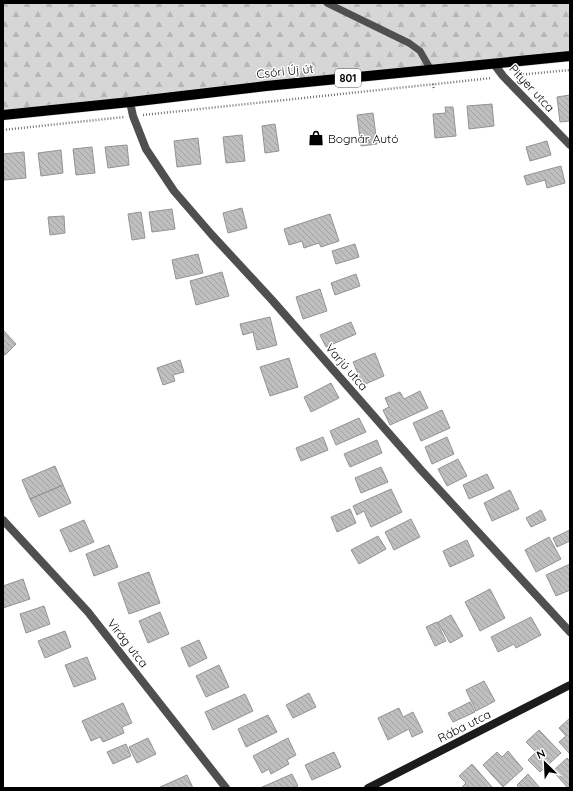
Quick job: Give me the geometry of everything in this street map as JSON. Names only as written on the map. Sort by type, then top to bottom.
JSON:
[{"type":"main road","name":"Csóri Új út","points":[[3,115],[266,86],[570,56]]},
{"type":"street","name":"Pityer utca","points":[[494,64],[503,76],[570,144]]},
{"type":"street","name":"Varjú utca","points":[[130,102],[133,116],[146,149],[174,191],[277,306],[420,470],[570,632]]},
{"type":"street","name":"Virág utca","points":[[3,520],[88,612],[226,788]]},
{"type":"street","name":"Rába utca","points":[[368,788],[570,685]]},
{"type":"lane","points":[[327,3],[409,43],[420,51],[431,70]]},
{"type":"path","points":[[3,130],[433,84],[434,90]]},
{"type":"green space","points":[[3,3],[570,3],[570,56],[3,115]]},
{"type":"building","points":[[570,95],[570,121],[560,122],[557,97]]},
{"type":"building","points":[[492,104],[494,126],[469,129],[467,106]]},
{"type":"building","points":[[445,107],[453,107],[456,136],[435,138],[433,114],[446,113]]},
{"type":"building","points":[[373,113],[377,144],[361,146],[357,115]]},
{"type":"building","points":[[275,124],[279,151],[265,153],[262,126]]},
{"type":"building","points":[[242,135],[245,161],[226,163],[223,137]]},
{"type":"building","points":[[198,138],[201,164],[177,167],[174,141]]},
{"type":"building","points":[[547,141],[551,155],[530,161],[526,147]]},
{"type":"building","points":[[127,145],[129,165],[108,168],[105,147]]},
{"type":"building","points":[[92,147],[95,173],[76,175],[73,149]]},
{"type":"building","points":[[61,150],[63,173],[41,176],[38,153]]},
{"type":"building","points":[[24,152],[26,178],[4,180],[3,154]]},
{"type":"building","points":[[561,166],[565,183],[547,188],[545,180],[527,185],[524,176]]},
{"type":"building","points":[[242,208],[247,228],[228,233],[223,213]]},
{"type":"building","points":[[172,209],[175,229],[152,232],[149,212]]},
{"type":"building","points":[[141,212],[145,238],[132,240],[128,214]]},
{"type":"building","points":[[330,214],[339,241],[321,247],[319,243],[304,248],[302,241],[289,245],[284,229]]},
{"type":"building","points":[[64,216],[65,233],[50,235],[48,217]]},
{"type":"building","points":[[355,244],[359,257],[336,264],[332,251]]},
{"type":"building","points":[[198,254],[203,273],[176,279],[172,260]]},
{"type":"building","points":[[222,272],[229,296],[196,305],[190,281]]},
{"type":"building","points":[[356,274],[360,286],[335,295],[331,283]]},
{"type":"building","points":[[320,289],[327,311],[303,319],[296,297]]},
{"type":"building","points":[[270,317],[277,345],[257,350],[253,332],[243,335],[240,324]]},
{"type":"building","points":[[351,322],[356,334],[326,347],[320,335]]},
{"type":"building","points":[[3,330],[16,344],[5,355],[3,353]]},
{"type":"building","points":[[375,353],[384,376],[363,385],[353,362]]},
{"type":"building","points":[[289,358],[298,387],[270,396],[260,367]]},
{"type":"building","points":[[180,360],[184,372],[173,375],[175,381],[163,385],[157,368]]},
{"type":"building","points":[[331,383],[339,398],[311,412],[304,397]]},
{"type":"building","points":[[420,391],[428,408],[390,425],[383,410],[389,407],[385,398],[400,392],[404,399]]},
{"type":"building","points":[[442,410],[450,428],[421,441],[413,423]]},
{"type":"building","points":[[359,418],[366,432],[336,445],[330,431]]},
{"type":"building","points":[[323,437],[328,450],[301,461],[296,448]]},
{"type":"building","points":[[447,437],[454,454],[432,464],[425,447]]},
{"type":"building","points":[[377,440],[382,453],[350,467],[344,454]]},
{"type":"building","points":[[458,459],[467,476],[447,486],[438,469]]},
{"type":"building","points":[[55,466],[63,485],[30,499],[22,480]]},
{"type":"building","points":[[381,467],[388,482],[361,493],[355,478]]},
{"type":"building","points":[[487,474],[494,488],[469,499],[463,485]]},
{"type":"building","points":[[63,485],[71,503],[39,517],[30,499]]},
{"type":"building","points":[[391,489],[402,512],[371,527],[364,511],[357,515],[353,506]]},
{"type":"building","points":[[510,490],[519,509],[492,521],[484,503]]},
{"type":"building","points":[[350,509],[356,523],[337,532],[331,517]]},
{"type":"building","points":[[541,510],[546,520],[531,527],[526,518]]},
{"type":"building","points":[[411,519],[420,537],[394,550],[385,532]]},
{"type":"building","points":[[84,520],[94,542],[70,552],[60,530]]},
{"type":"building","points":[[570,530],[570,541],[557,547],[553,538]]},
{"type":"building","points":[[378,536],[386,549],[359,564],[351,550]]},
{"type":"building","points":[[549,537],[561,559],[536,572],[525,550]]},
{"type":"building","points":[[467,540],[474,556],[450,567],[443,551]]},
{"type":"building","points":[[109,545],[118,567],[94,576],[86,554]]},
{"type":"building","points":[[570,564],[570,590],[556,596],[546,575]]},
{"type":"building","points":[[149,572],[160,603],[129,614],[118,583]]},
{"type":"building","points":[[23,579],[30,599],[3,608],[3,586]]},
{"type":"building","points":[[490,589],[505,618],[480,631],[465,602]]},
{"type":"building","points":[[44,606],[50,624],[26,633],[20,614]]},
{"type":"building","points":[[160,612],[169,634],[148,643],[139,621]]},
{"type":"building","points":[[451,615],[463,636],[450,643],[438,622]]},
{"type":"building","points":[[531,617],[541,635],[516,648],[514,644],[498,652],[491,637]]},
{"type":"building","points":[[437,622],[446,641],[435,646],[426,627]]},
{"type":"building","points":[[65,631],[71,647],[45,658],[38,641]]},
{"type":"building","points":[[199,640],[207,658],[189,667],[181,648]]},
{"type":"building","points":[[87,657],[96,679],[74,687],[65,665]]},
{"type":"building","points":[[219,665],[229,687],[206,697],[196,676]]},
{"type":"building","points":[[484,681],[495,701],[476,711],[466,690]]},
{"type":"building","points":[[309,693],[316,707],[293,718],[286,705]]},
{"type":"building","points":[[245,694],[253,711],[213,730],[205,712]]},
{"type":"building","points":[[470,702],[475,712],[453,722],[448,713]]},
{"type":"building","points":[[123,703],[132,723],[122,727],[124,733],[103,742],[100,737],[91,741],[82,721]]},
{"type":"building","points":[[399,708],[403,717],[413,712],[423,732],[412,737],[409,729],[388,740],[378,718]]},
{"type":"building","points":[[268,715],[277,732],[246,747],[238,729]]},
{"type":"building","points":[[570,718],[570,754],[559,742],[566,736],[559,728]]},
{"type":"building","points":[[539,730],[561,753],[540,772],[528,760],[536,752],[526,742]]},
{"type":"building","points":[[148,738],[156,754],[137,763],[129,747]]},
{"type":"building","points":[[288,738],[296,755],[287,760],[289,764],[271,774],[269,769],[262,773],[253,756]]},
{"type":"building","points":[[126,744],[131,756],[113,764],[107,752]]},
{"type":"building","points":[[508,751],[523,769],[503,787],[483,765],[497,752],[502,757]]},
{"type":"building","points":[[334,752],[341,767],[312,780],[305,765]]},
{"type":"building","points":[[567,758],[570,761],[570,788],[568,788],[553,771]]},
{"type":"building","points":[[472,764],[493,788],[461,788],[466,783],[459,776]]},
{"type":"building","points":[[292,774],[298,786],[293,788],[260,788]]},
{"type":"building","points":[[528,774],[540,788],[519,788],[517,785]]},
{"type":"building","points":[[187,775],[193,788],[158,788]]},
{"type":"place","name":"Bognár Autó","points":[[316,138]]}]
